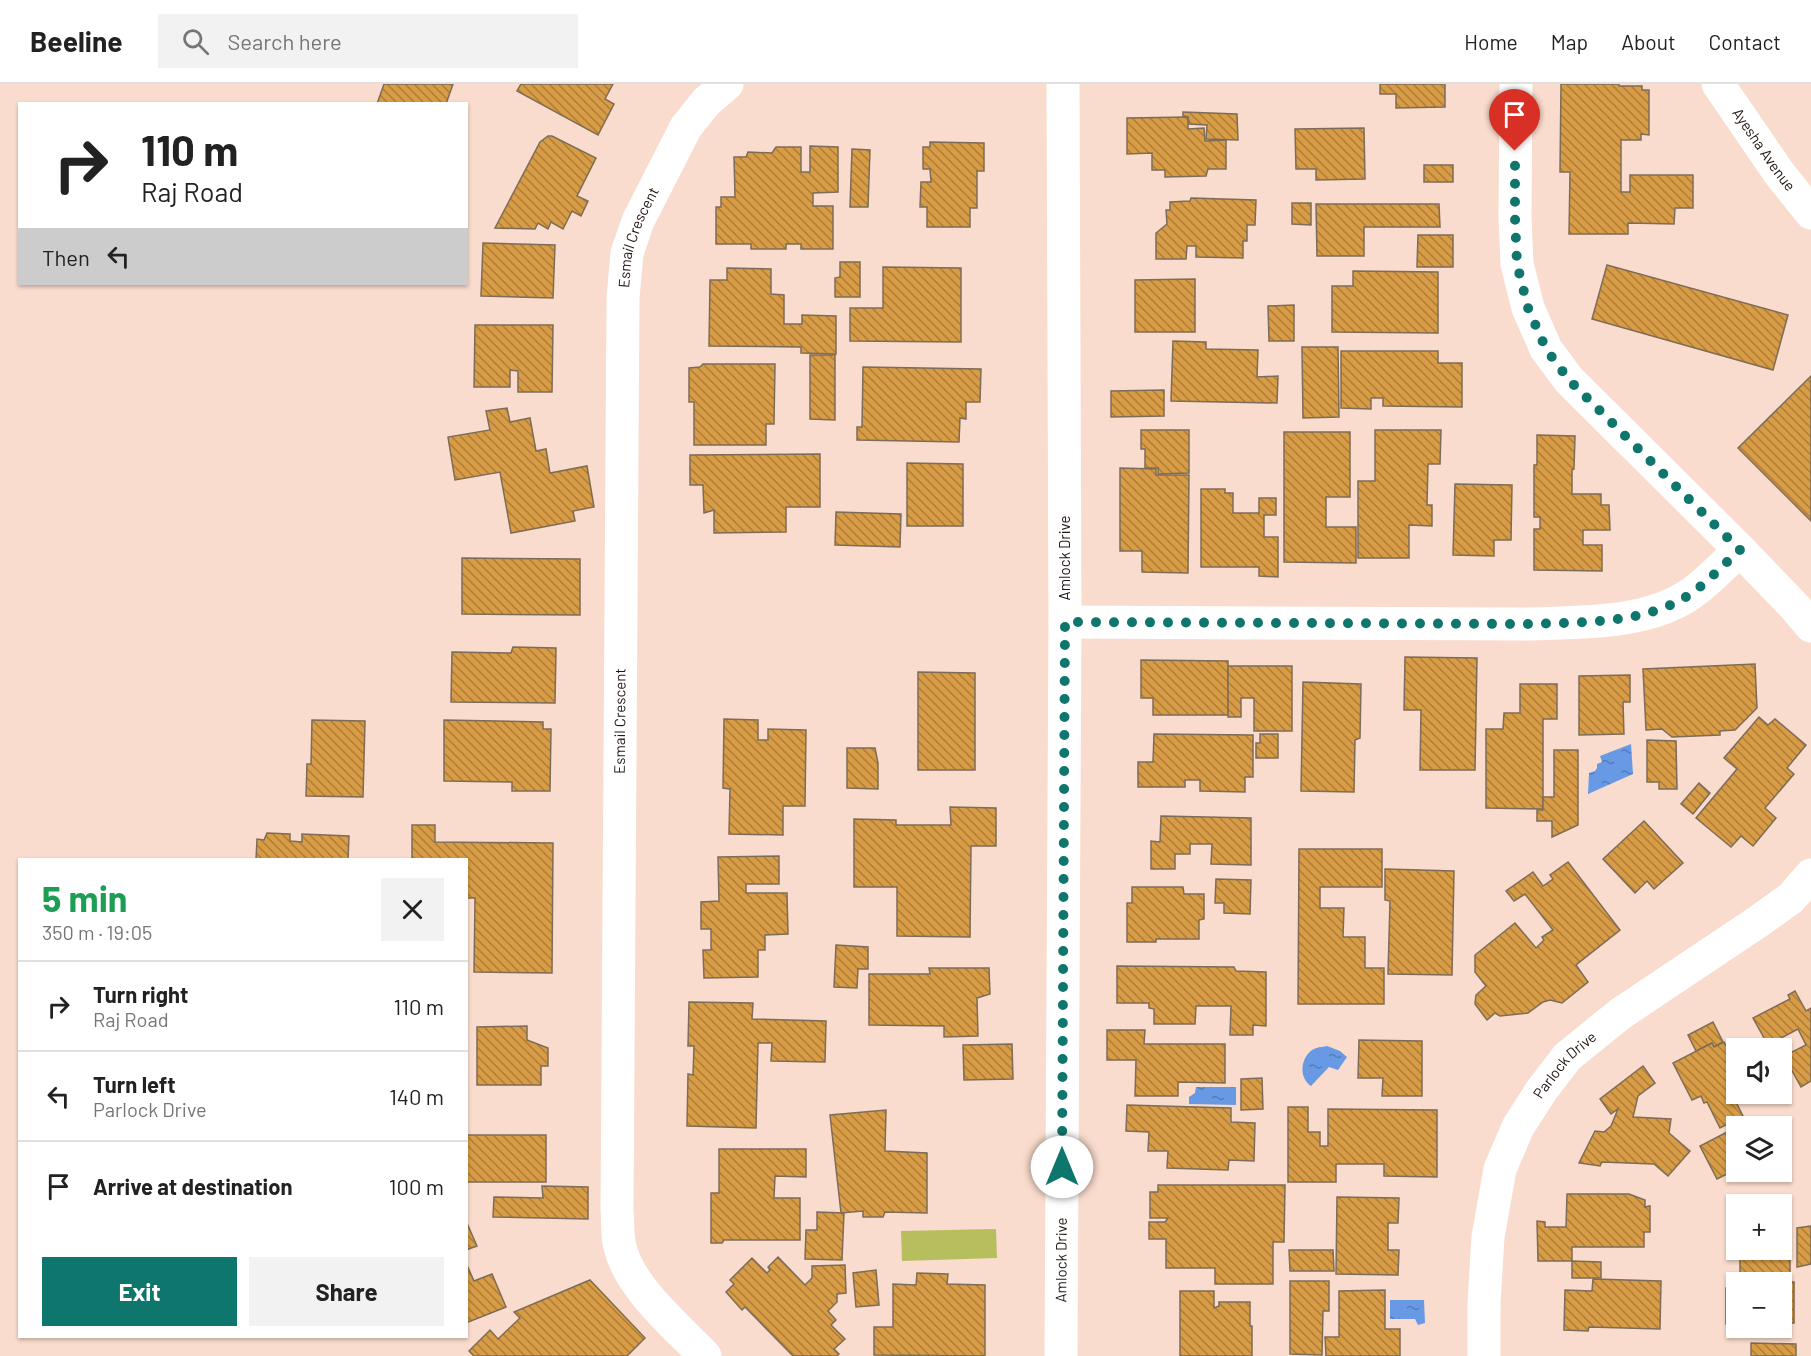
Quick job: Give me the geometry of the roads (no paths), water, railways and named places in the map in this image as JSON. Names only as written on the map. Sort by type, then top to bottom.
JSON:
[{"type":"street","name":"Esmail Crescent","points":[[705,1356],[652,1301],[630,1274],[620,1247],[617,1210],[623,298],[627,253],[638,221],[686,127],[706,102],[727,84]]},
{"type":"street","name":"Amlock Drive","points":[[1061,1356],[1065,622],[1063,84]]},
{"type":"street","points":[[1516,84],[1517,264],[1528,308],[1546,349],[1569,380],[1740,550],[1811,626]]},
{"type":"street","name":"Ayesha Avenue","points":[[1718,84],[1779,173],[1811,213]]},
{"type":"street","points":[[1065,622],[1526,624],[1594,622],[1642,615],[1670,606],[1692,593],[1740,550]]},
{"type":"street","name":"Parlock Drive","points":[[1484,1356],[1488,1237],[1500,1169],[1518,1127],[1541,1091],[1567,1057],[1620,1014],[1791,898],[1811,874]]},
{"type":"water","points":[[1631,744],[1633,774],[1588,794],[1589,773],[1595,771],[1597,764],[1602,762],[1600,756]]},
{"type":"water","points":[[1327,1046],[1340,1051],[1347,1057],[1338,1070],[1329,1067],[1311,1086],[1304,1078],[1302,1068],[1305,1058],[1312,1050]]},
{"type":"water","points":[[1196,1087],[1236,1087],[1236,1105],[1189,1104],[1189,1097],[1195,1093]]},
{"type":"water","points":[[1390,1300],[1424,1300],[1425,1323],[1418,1325],[1415,1319],[1390,1319]]}]
